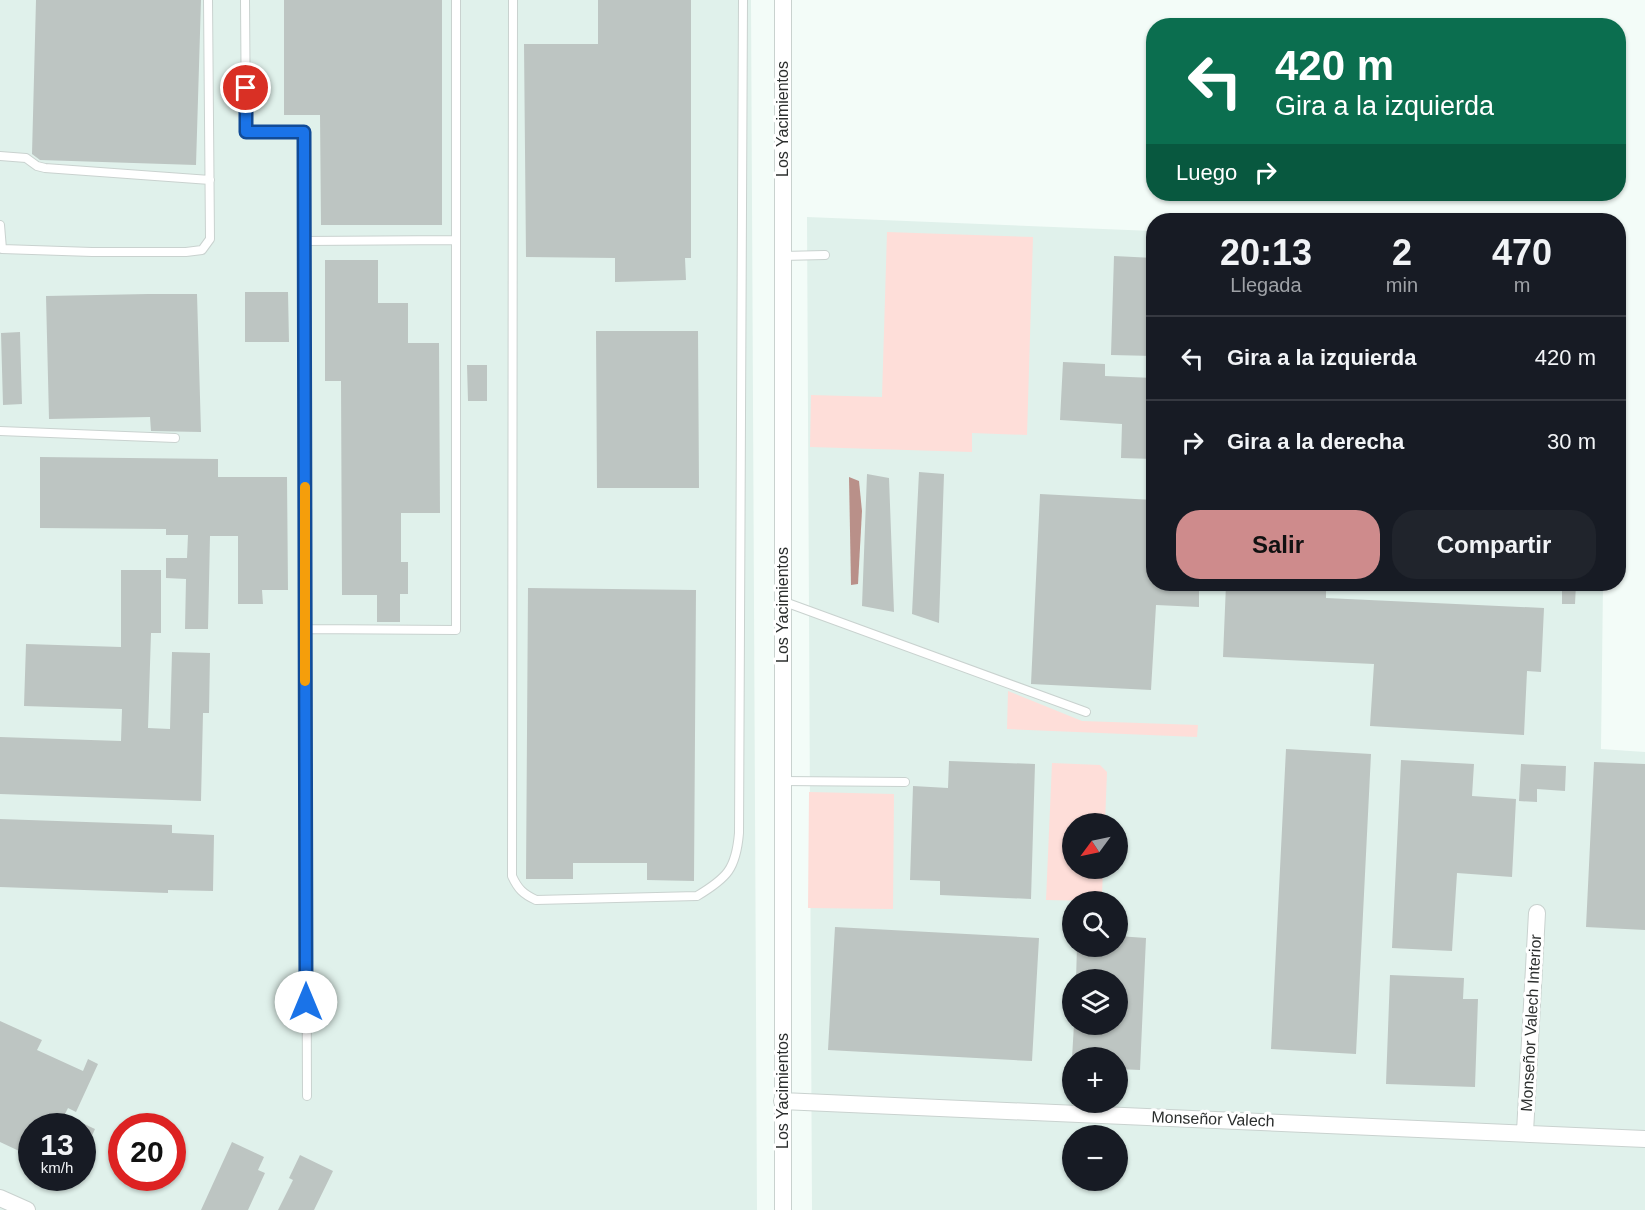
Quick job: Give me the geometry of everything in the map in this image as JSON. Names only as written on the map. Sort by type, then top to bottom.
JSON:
[{"type":"street","name":"Los Yacimientos","points":[[783,0],[783,1210]]},
{"type":"street","name":"Monseñor Valech Interior","points":[[1525,1132],[1537,913]]},
{"type":"street","name":"Monseñor Valech","points":[[782,1101],[1645,1139]]},
{"type":"street","points":[[0,1198],[27,1210]]},
{"type":"lane","points":[[0,225],[1,249],[92,252],[202,250],[210,239],[208,0]]},
{"type":"lane","points":[[245,0],[246,132],[304,132],[307,1096]]},
{"type":"lane","points":[[305,629],[456,630],[456,0]]},
{"type":"lane","points":[[513,0],[512,876],[517,888],[536,900],[697,896],[729,872],[738,850],[742,0]]},
{"type":"lane","points":[[0,156],[26,158],[37,166],[45,168],[210,180]]},
{"type":"lane","points":[[304,241],[456,240]]},
{"type":"lane","points":[[782,256],[825,255]]},
{"type":"lane","points":[[0,431],[175,438]]},
{"type":"lane","points":[[782,601],[1086,712]]},
{"type":"lane","points":[[782,781],[905,782]]},
{"type":"shaded area","points":[[0,0],[751,0],[757,1210],[0,1210]]},
{"type":"shaded area","points":[[807,217],[1146,231],[1146,591],[1603,591],[1601,749],[1645,752],[1645,1210],[812,1210]]},
{"type":"shaded area","points":[[887,232],[1033,237],[1027,435],[972,433],[972,452],[810,447],[811,395],[882,397]]},
{"type":"shaded area","points":[[849,477],[859,481],[862,511],[858,584],[851,585]]},
{"type":"shaded area","points":[[1008,691],[1082,721],[1198,725],[1197,737],[1007,729]]},
{"type":"shaded area","points":[[1052,763],[1100,765],[1107,772],[1105,813],[1062,813],[1062,879],[1103,879],[1102,891],[1062,891],[1062,900],[1046,900]]},
{"type":"shaded area","points":[[809,792],[894,794],[893,909],[808,908]]},
{"type":"building","points":[[36,0],[201,0],[196,165],[40,160],[32,154]]},
{"type":"building","points":[[284,0],[442,0],[442,225],[321,225],[320,115],[284,115]]},
{"type":"building","points":[[598,0],[691,0],[691,258],[685,258],[686,280],[615,282],[615,258],[526,257],[524,44],[598,44]]},
{"type":"building","points":[[1114,256],[1146,258],[1146,356],[1111,355]]},
{"type":"building","points":[[325,260],[378,260],[378,303],[408,303],[408,343],[439,343],[440,513],[401,513],[401,562],[408,562],[408,594],[400,594],[400,622],[377,622],[377,595],[342,595],[341,381],[325,381]]},
{"type":"building","points":[[245,292],[288,292],[289,342],[245,342]]},
{"type":"building","points":[[197,294],[201,432],[151,431],[150,417],[49,419],[46,296]]},
{"type":"building","points":[[596,331],[698,331],[699,488],[597,488]]},
{"type":"building","points":[[20,332],[22,404],[3,405],[1,333]]},
{"type":"building","points":[[1063,362],[1105,364],[1105,376],[1146,378],[1146,459],[1121,458],[1122,424],[1060,420]]},
{"type":"building","points":[[467,365],[487,365],[487,401],[468,401]]},
{"type":"building","points":[[40,457],[218,459],[218,477],[287,477],[288,590],[262,590],[263,604],[238,604],[238,536],[210,536],[208,629],[185,629],[186,579],[166,578],[166,558],[187,558],[188,535],[166,535],[166,529],[40,528]]},
{"type":"building","points":[[919,472],[944,474],[939,623],[912,614]]},
{"type":"building","points":[[867,474],[889,478],[894,612],[862,606]]},
{"type":"building","points":[[1040,494],[1146,500],[1146,591],[1199,591],[1199,607],[1156,605],[1151,690],[1031,684]]},
{"type":"building","points":[[121,570],[161,570],[161,633],[151,633],[148,728],[170,729],[172,652],[210,653],[209,713],[203,713],[201,801],[0,794],[0,737],[121,741],[122,709],[24,706],[26,644],[121,647]]},
{"type":"building","points":[[528,588],[696,590],[694,881],[647,880],[647,863],[573,863],[573,879],[526,879]]},
{"type":"building","points":[[1226,591],[1326,591],[1326,598],[1544,608],[1541,672],[1527,671],[1524,735],[1370,726],[1374,664],[1223,657]]},
{"type":"building","points":[[1562,591],[1576,591],[1575,604],[1562,604]]},
{"type":"building","points":[[1286,749],[1371,754],[1356,1054],[1271,1049]]},
{"type":"building","points":[[1401,760],[1474,764],[1472,796],[1516,799],[1512,877],[1457,873],[1452,951],[1392,948]]},
{"type":"building","points":[[949,761],[1035,764],[1031,899],[940,895],[940,881],[910,880],[913,786],[948,788]]},
{"type":"building","points":[[1594,762],[1645,764],[1645,930],[1586,927]]},
{"type":"building","points":[[1521,764],[1566,766],[1565,791],[1537,789],[1537,802],[1519,801]]},
{"type":"building","points":[[0,819],[172,825],[172,833],[214,835],[213,891],[168,890],[168,893],[0,887]]},
{"type":"building","points":[[835,927],[1039,938],[1032,1061],[828,1050]]},
{"type":"building","points":[[1128,937],[1146,938],[1140,1070],[1128,1069],[1128,1047],[1073,1047],[1073,1035],[1128,1035],[1128,969],[1076,969],[1077,957],[1128,957]]},
{"type":"building","points":[[1390,975],[1464,978],[1463,999],[1478,999],[1475,1087],[1386,1084]]},
{"type":"building","points":[[0,1021],[42,1040],[37,1050],[83,1071],[88,1059],[98,1064],[76,1112],[68,1108],[66,1113],[18,1113],[18,1150],[0,1142]]},
{"type":"building","points":[[232,1142],[264,1157],[258,1170],[265,1173],[248,1210],[201,1210]]},
{"type":"building","points":[[300,1155],[333,1171],[314,1210],[278,1210],[293,1180],[289,1178]]},
{"type":"slow traffic","points":[[305,487],[305,681]]},
{"type":"route","points":[[246,88],[246,132],[304,132],[306,1002]]}]
